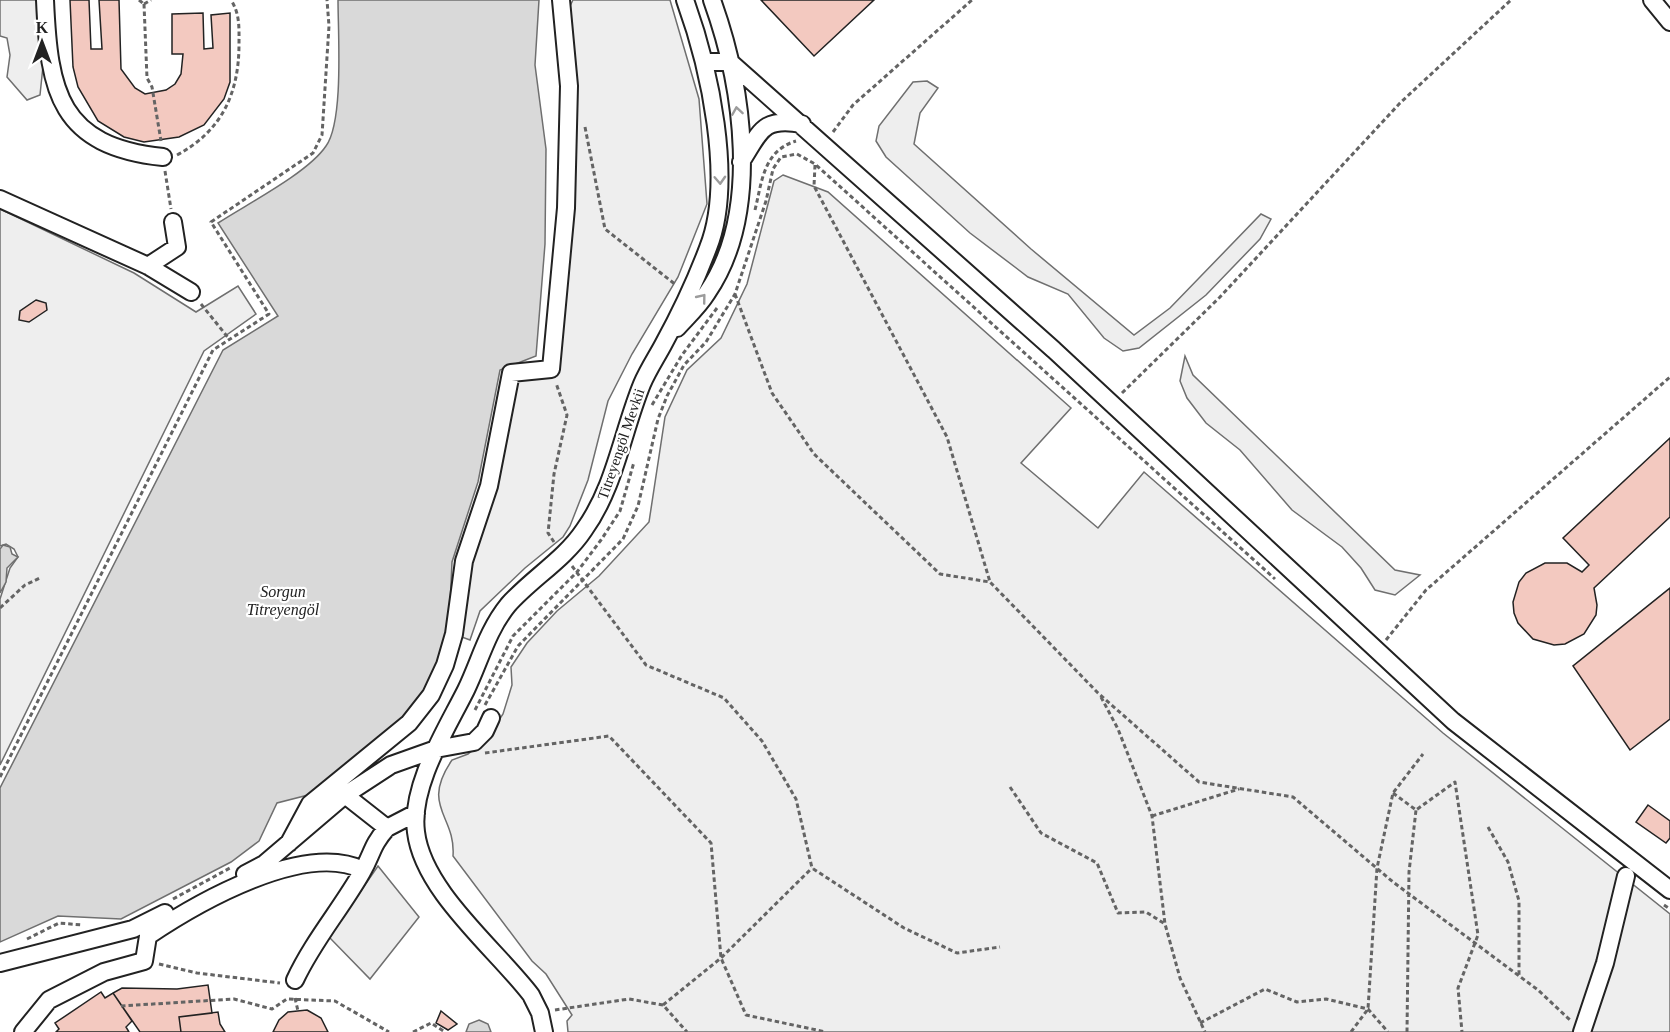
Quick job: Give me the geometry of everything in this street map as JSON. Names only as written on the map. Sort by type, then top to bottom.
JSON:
[{"type":"street","points":[[45,0],[51,74],[60,101],[84,130],[111,146],[163,157]]},
{"type":"street","points":[[289,843],[310,804],[409,723],[431,695],[445,665],[454,634],[464,561],[489,486],[511,373],[551,369],[566,208],[569,86],[561,0]]},
{"type":"street","name":"Titreyengöl Mevkii","points":[[540,1013],[518,978],[432,880],[420,855],[415,830],[418,798],[436,749],[467,687],[489,632],[526,585],[563,555],[583,532],[598,508],[610,482],[646,375],[665,342],[710,245],[721,189],[704,62],[685,0]]},
{"type":"street","name":"Titreyengöl Mevkii","points":[[665,342],[707,294],[719,270],[736,222],[741,198],[739,123],[730,62],[711,0]]},
{"type":"street","points":[[1652,0],[1670,22]]},
{"type":"street","points":[[704,62],[730,62],[803,124],[1112,403],[1453,721],[1670,890]]},
{"type":"street","points":[[741,162],[767,125],[780,120],[803,124]]},
{"type":"street","points":[[0,199],[148,266],[191,292]]},
{"type":"street","points":[[148,266],[177,247],[173,222]]},
{"type":"street","points":[[0,963],[133,929],[264,864],[345,795],[392,765],[436,749],[474,742],[485,731],[486,714]]},
{"type":"street","points":[[345,795],[387,828]]},
{"type":"street","points":[[295,980],[306,955],[363,870],[373,843],[387,828],[416,813]]},
{"type":"street","points":[[23,1032],[49,1000],[104,972],[144,961],[148,936],[181,914],[241,884],[300,866],[333,862],[363,870]]},
{"type":"street","points":[[1578,1029],[1605,963],[1626,876]]},
{"type":"street","points":[[540,1013],[544,1032]]},
{"type":"path","points":[[139,0],[144,3]]},
{"type":"path","points":[[144,3],[151,0]]},
{"type":"path","points":[[163,157],[179,155],[208,131],[232,98],[237,83],[239,46],[238,11],[231,0]]},
{"type":"path","points":[[0,777],[213,350],[269,314],[211,222],[313,153],[322,135],[328,26],[327,0]]},
{"type":"path","points":[[825,144],[853,105],[972,0]]},
{"type":"path","points":[[1112,403],[1220,297],[1400,103],[1511,0]]},
{"type":"path","points":[[144,3],[147,78],[152,87],[173,222]]},
{"type":"path","points":[[582,117],[605,229],[687,294]]},
{"type":"path","points":[[815,164],[814,186],[947,437],[990,582],[1098,693],[1199,782],[1293,797],[1409,894],[1519,976],[1578,1029]]},
{"type":"path","points":[[191,292],[230,340]]},
{"type":"path","points":[[735,294],[772,393],[814,454],[940,574],[990,582]]},
{"type":"path","points":[[486,714],[518,646],[551,609],[583,582],[622,539],[638,506],[658,419],[684,365]]},
{"type":"path","points":[[551,369],[567,415],[554,474],[548,533],[646,665],[724,698],[762,741],[796,799],[812,868],[904,928],[957,953],[1000,947]]},
{"type":"path","points":[[1378,649],[1426,590],[1670,377]]},
{"type":"path","points":[[0,608],[25,585],[40,578]]},
{"type":"path","points":[[1098,693],[1118,729],[1152,816],[1165,924],[1180,978],[1204,1032]]},
{"type":"path","points":[[460,746],[486,753],[609,736],[711,843],[722,958],[746,1015],[826,1032]]},
{"type":"path","points":[[1351,1032],[1368,1010],[1377,868],[1393,793],[1423,754]]},
{"type":"path","points":[[1407,1032],[1409,894],[1416,810],[1455,782],[1478,934],[1458,988],[1462,1032]]},
{"type":"path","points":[[1010,787],[1041,833],[1097,863],[1118,913],[1146,912],[1165,924]]},
{"type":"path","points":[[1152,816],[1240,788]]},
{"type":"path","points":[[1393,793],[1416,810]]},
{"type":"path","points":[[1488,827],[1508,862],[1519,901],[1519,976]]},
{"type":"path","points":[[164,904],[237,865]]},
{"type":"path","points":[[663,1005],[722,958],[812,868]]},
{"type":"path","points":[[20,942],[59,923],[91,925]]},
{"type":"path","points":[[144,961],[197,973],[276,984],[295,980]]},
{"type":"path","points":[[1200,1023],[1265,989],[1297,1002],[1326,999],[1368,1010],[1388,1032]]},
{"type":"path","points":[[121,1005],[234,999],[272,1009],[287,999],[334,1001],[389,1032]]},
{"type":"path","points":[[540,1013],[629,999],[663,1005],[687,1032]]},
{"type":"path","points":[[413,1032],[431,1023],[445,1032]]},
{"type":"shaded area","points":[[0,0],[38,0],[43,66],[40,95],[27,100],[7,77],[10,55],[7,38],[0,36]]},
{"type":"shaded area","points":[[573,0],[670,0],[699,99],[707,204],[678,277],[632,354],[608,401],[588,480],[570,526],[563,537],[525,568],[480,611],[470,640],[459,636],[467,560],[515,379],[555,374],[566,14]]},
{"type":"shaded area","points":[[927,81],[938,88],[920,113],[914,144],[1031,249],[1134,335],[1170,308],[1261,214],[1271,219],[1260,239],[1206,295],[1139,348],[1123,351],[1104,338],[1068,294],[1028,277],[970,233],[886,157],[876,141],[879,126],[913,82]]},
{"type":"shaded area","points":[[783,175],[828,192],[1071,408],[1021,463],[1098,528],[1144,472],[1443,733],[1670,914],[1670,1032],[568,1032],[567,1021],[572,1015],[546,974],[532,961],[453,856],[453,842],[439,800],[439,789],[452,760],[468,754],[488,737],[503,714],[512,685],[511,667],[527,643],[557,611],[599,576],[649,522],[665,417],[687,370],[721,338],[747,284],[774,181]]},
{"type":"shaded area","points":[[0,209],[134,273],[196,312],[238,286],[256,314],[204,351],[0,765],[0,599],[10,568],[18,557],[14,549],[6,544],[0,546]]},
{"type":"shaded area","points":[[1185,356],[1193,375],[1395,570],[1420,575],[1395,595],[1375,590],[1361,568],[1342,547],[1292,510],[1240,450],[1206,423],[1187,398],[1180,381]]},
{"type":"shaded area","points":[[378,866],[419,917],[370,979],[329,937]]},
{"type":"water","name":"Sorgun Titreyengöl","points":[[338,0],[539,0],[535,65],[546,149],[545,244],[536,356],[500,370],[478,482],[452,562],[449,628],[438,668],[416,707],[312,794],[277,803],[259,841],[231,862],[121,919],[58,916],[0,942],[0,788],[223,350],[278,316],[218,223],[292,177],[306,167],[326,146],[332,134],[338,98]]},
{"type":"water","points":[[3,545],[10,547],[12,554],[18,557],[7,568],[6,582],[0,593],[0,549]]},
{"type":"water","points":[[479,1020],[488,1024],[491,1032],[466,1032],[469,1024]]},
{"type":"building","points":[[70,0],[89,0],[91,49],[102,49],[99,0],[119,0],[121,69],[135,88],[145,94],[166,90],[175,84],[181,74],[183,54],[172,54],[172,14],[203,13],[204,49],[213,48],[211,15],[230,13],[230,82],[224,99],[204,125],[179,137],[144,142],[124,137],[98,121],[78,87],[73,67]]},
{"type":"building","points":[[761,0],[874,0],[814,56]]},
{"type":"building","points":[[36,300],[46,303],[47,310],[29,322],[19,320],[20,311]]},
{"type":"building","points":[[1670,438],[1670,517],[1594,588],[1596,615],[1584,634],[1565,644],[1554,645],[1533,639],[1518,623],[1514,613],[1513,602],[1519,582],[1526,573],[1545,563],[1567,563],[1582,572],[1589,565],[1563,538]]},
{"type":"building","points":[[1670,588],[1670,719],[1630,750],[1573,666]]},
{"type":"building","points":[[1648,805],[1670,821],[1670,838],[1666,843],[1636,822]]},
{"type":"building","points":[[208,985],[212,1013],[179,1017],[181,1032],[140,1032],[113,993],[122,988],[177,989]]},
{"type":"building","points":[[101,992],[105,998],[113,993],[132,1021],[126,1027],[129,1032],[56,1032],[59,1029],[55,1023]]},
{"type":"building","points":[[307,1010],[321,1018],[328,1032],[273,1032],[279,1020],[288,1012]]},
{"type":"building","points":[[441,1011],[457,1024],[448,1030],[436,1023]]},
{"type":"building","points":[[218,1012],[220,1024],[225,1032],[181,1032],[179,1017]]}]
